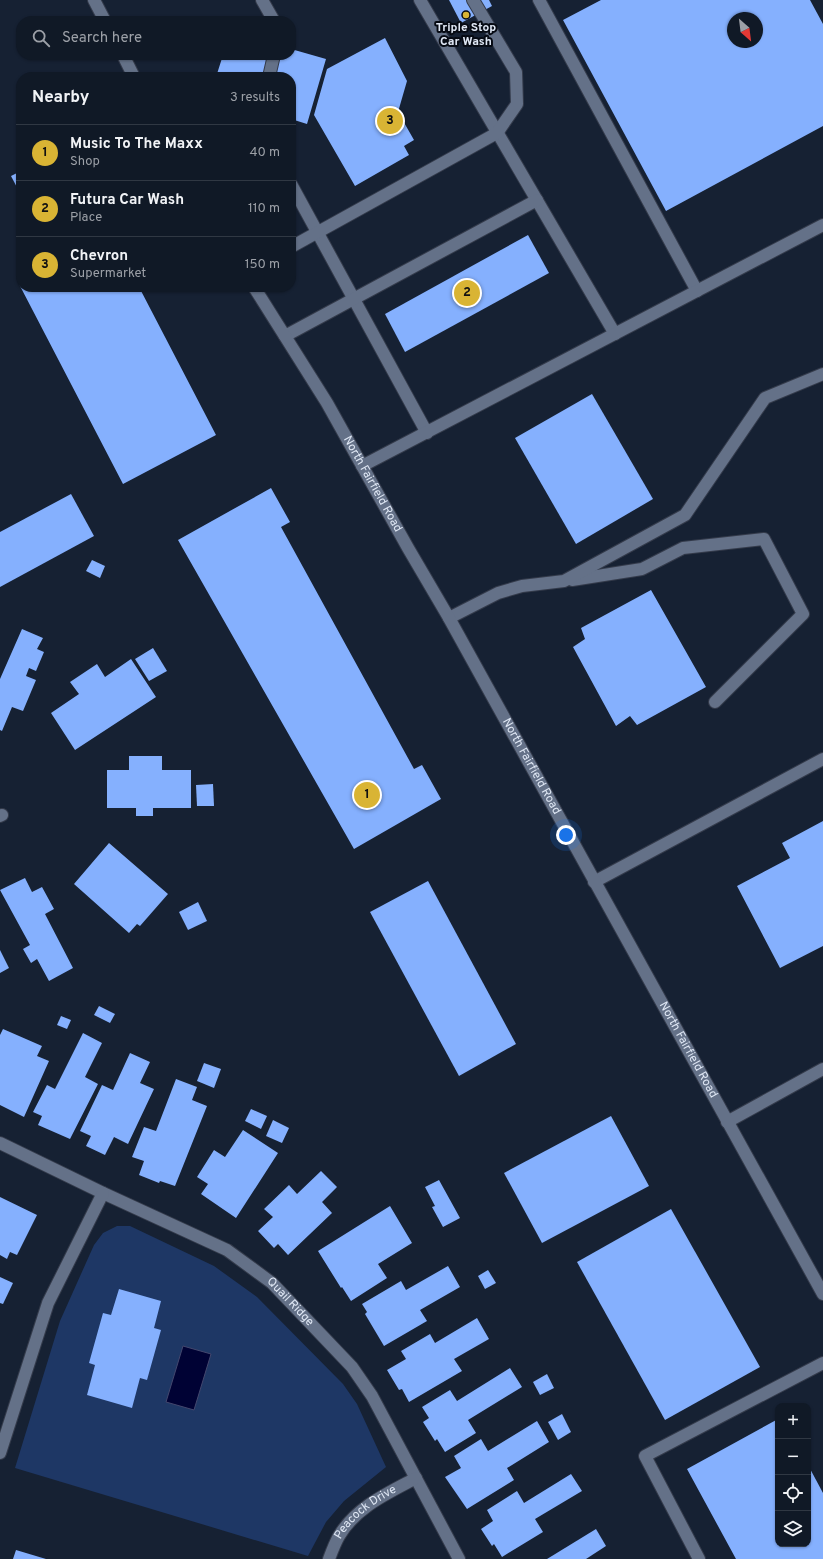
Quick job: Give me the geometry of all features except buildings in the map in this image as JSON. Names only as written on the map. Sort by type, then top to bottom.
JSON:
[{"type":"street","points":[[94,0],[102,16]]},
{"type":"street","points":[[262,0],[271,16]]},
{"type":"street","points":[[420,0],[615,334]]},
{"type":"street","points":[[296,244],[497,133],[517,104],[516,72],[473,0]]},
{"type":"street","points":[[540,0],[697,291]]},
{"type":"street","points":[[126,60],[132,72]]},
{"type":"street","points":[[270,72],[273,60]]},
{"type":"street","points":[[296,193],[427,433]]},
{"type":"street","points":[[285,336],[537,200]]},
{"type":"street","points":[[362,466],[823,225]]},
{"type":"street","name":"North Fairfield Road","points":[[257,292],[327,403],[449,618],[823,1294]]},
{"type":"street","points":[[564,580],[685,515],[765,398],[823,374]]},
{"type":"street","points":[[449,618],[498,593],[522,586],[642,569],[683,548],[764,539],[803,614],[715,702]]},
{"type":"street","points":[[594,882],[823,759]]},
{"type":"street","points":[[727,1122],[823,1069]]},
{"type":"street","name":"Quail Ridge","points":[[0,1143],[103,1193],[227,1250],[272,1283],[352,1367],[372,1396],[459,1559]]},
{"type":"street","points":[[0,1453],[48,1303],[103,1193]]},
{"type":"street","points":[[699,1559],[645,1456],[823,1363]]},
{"type":"street","name":"Peacock Drive","points":[[329,1559],[340,1535],[356,1514],[385,1494],[416,1478]]},
{"type":"shaded area","points":[[117,1226],[130,1226],[214,1266],[257,1297],[343,1384],[357,1404],[386,1467],[344,1501],[326,1522],[308,1556],[15,1468],[60,1321],[94,1245],[103,1233]]},
{"type":"shaded area","points":[[183,1346],[211,1354],[194,1410],[166,1402]]},
{"type":"place","name":"Triple Stop Car Wash","points":[[466,15]]},
{"type":"place","name":"Chevron","points":[[390,121]]},
{"type":"place","name":"Futura Car Wash","points":[[467,293]]},
{"type":"place","name":"Music To The Maxx","points":[[367,795]]}]
